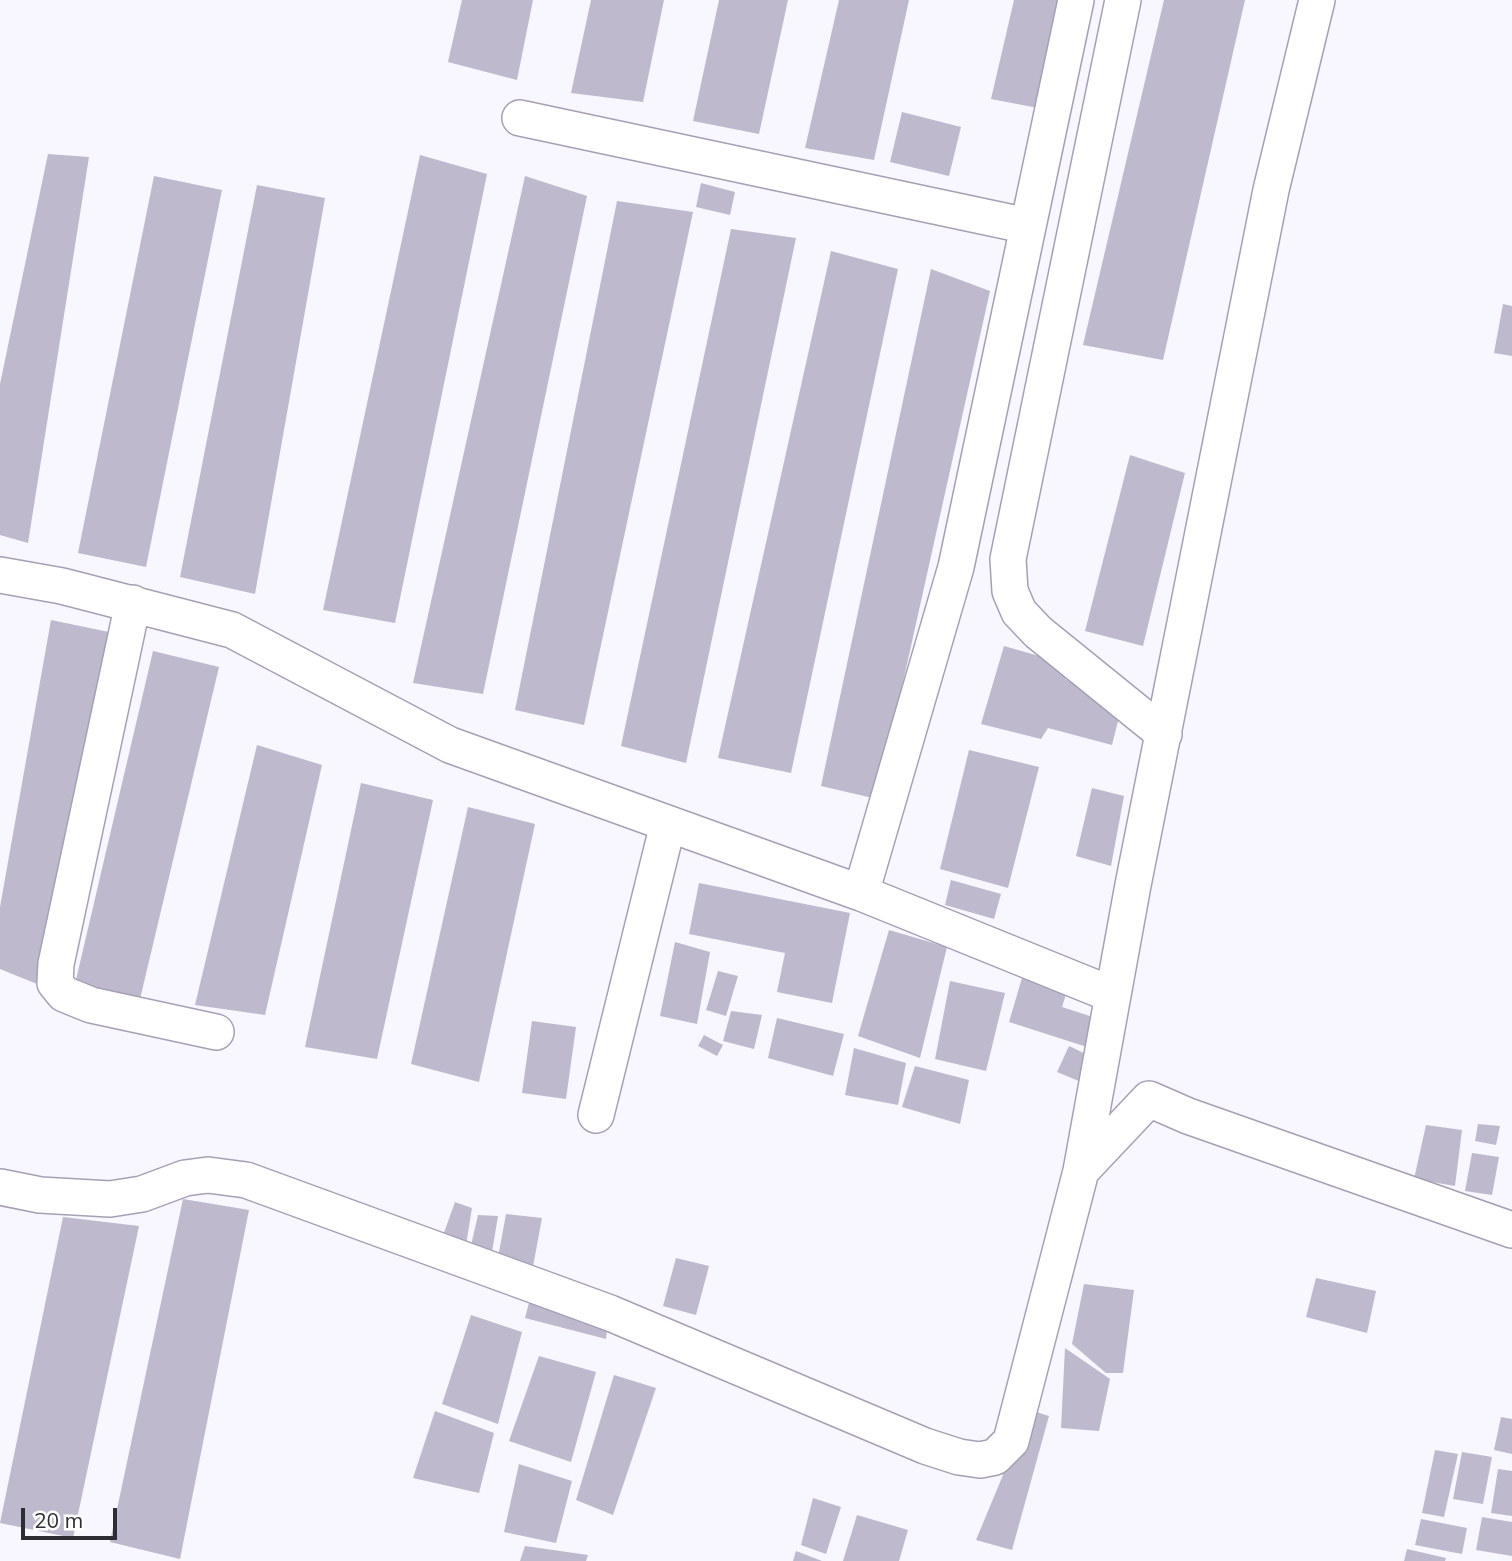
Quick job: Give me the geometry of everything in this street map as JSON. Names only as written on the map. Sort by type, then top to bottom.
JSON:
[{"type":"street","points":[[861,893],[956,567],[1076,0]]},
{"type":"street","points":[[1123,0],[1007,559],[1010,591],[1019,612],[1038,632],[1164,734]]},
{"type":"street","points":[[0,1187],[40,1195],[110,1199],[142,1194],[185,1178],[208,1175],[246,1180],[610,1313],[925,1446],[958,1457],[980,1460],[995,1457],[1011,1441],[1081,1171],[1271,190],[1317,0]]},
{"type":"street","points":[[520,118],[1028,226]]},
{"type":"street","points":[[0,575],[133,603],[232,630],[450,746],[861,893],[1113,995]]},
{"type":"street","points":[[133,603],[56,964],[55,983],[64,994],[91,1005],[216,1032]]},
{"type":"street","points":[[596,1115],[668,824]]},
{"type":"street","points":[[1081,1171],[1149,1099],[1188,1116],[1512,1230]]},
{"type":"building","points":[[462,0],[533,0],[517,80],[448,62]]},
{"type":"building","points":[[591,0],[664,0],[643,102],[571,93]]},
{"type":"building","points":[[719,0],[788,0],[759,134],[693,121]]},
{"type":"building","points":[[839,0],[909,0],[874,160],[805,148]]},
{"type":"building","points":[[1014,0],[1063,0],[1038,108],[991,99]]},
{"type":"building","points":[[1164,0],[1245,0],[1163,360],[1083,345]]},
{"type":"building","points":[[902,112],[961,127],[949,176],[890,162]]},
{"type":"building","points":[[48,154],[89,157],[28,543],[0,535],[0,384]]},
{"type":"building","points":[[420,155],[487,174],[395,623],[323,610]]},
{"type":"building","points":[[154,176],[222,190],[146,567],[78,553]]},
{"type":"building","points":[[525,176],[587,196],[483,694],[413,683]]},
{"type":"building","points":[[701,183],[735,192],[730,215],[696,207]]},
{"type":"building","points":[[257,185],[325,198],[255,594],[180,577]]},
{"type":"building","points":[[617,201],[693,212],[584,725],[515,710]]},
{"type":"building","points":[[731,229],[796,238],[686,763],[621,746]]},
{"type":"building","points":[[831,251],[898,269],[791,773],[718,758]]},
{"type":"building","points":[[931,269],[990,291],[877,799],[821,786]]},
{"type":"building","points":[[1503,304],[1512,306],[1512,356],[1494,353]]},
{"type":"building","points":[[1130,455],[1185,473],[1143,646],[1085,631]]},
{"type":"building","points":[[51,620],[109,632],[37,984],[0,969],[0,907]]},
{"type":"building","points":[[1004,646],[1067,664],[1065,679],[1121,709],[1112,745],[1048,728],[1041,739],[981,724]]},
{"type":"building","points":[[153,651],[219,667],[140,999],[75,984]]},
{"type":"building","points":[[257,745],[322,765],[265,1015],[195,1005]]},
{"type":"building","points":[[969,750],[1039,767],[1008,888],[940,869]]},
{"type":"building","points":[[361,783],[433,800],[377,1059],[305,1047]]},
{"type":"building","points":[[1092,788],[1124,796],[1111,866],[1076,856]]},
{"type":"building","points":[[468,807],[535,824],[479,1082],[411,1064]]},
{"type":"building","points":[[951,880],[1001,894],[994,919],[945,905]]},
{"type":"building","points":[[699,883],[850,913],[832,1003],[777,992],[785,953],[689,934]]},
{"type":"building","points":[[889,930],[947,947],[920,1058],[858,1036]]},
{"type":"building","points":[[675,942],[710,952],[697,1024],[660,1016]]},
{"type":"building","points":[[718,971],[738,976],[726,1016],[706,1010]]},
{"type":"building","points":[[1024,971],[1069,985],[1062,1007],[1096,1018],[1087,1047],[1009,1022]]},
{"type":"building","points":[[950,981],[1005,993],[986,1071],[935,1059]]},
{"type":"building","points":[[731,1011],[762,1015],[754,1049],[723,1041]]},
{"type":"building","points":[[777,1018],[844,1034],[833,1076],[768,1058]]},
{"type":"building","points":[[532,1021],[576,1027],[566,1099],[522,1093]]},
{"type":"building","points":[[704,1035],[723,1045],[717,1056],[698,1046]]},
{"type":"building","points":[[1069,1046],[1092,1057],[1081,1082],[1057,1072]]},
{"type":"building","points":[[854,1048],[906,1063],[898,1105],[845,1095]]},
{"type":"building","points":[[915,1066],[969,1080],[960,1124],[902,1107]]},
{"type":"building","points":[[1478,1124],[1500,1126],[1496,1145],[1475,1141]]},
{"type":"building","points":[[1426,1125],[1462,1130],[1455,1186],[1414,1179]]},
{"type":"building","points":[[1472,1153],[1499,1157],[1492,1195],[1465,1191]]},
{"type":"building","points":[[183,1199],[249,1210],[180,1559],[110,1542]]},
{"type":"building","points":[[455,1202],[472,1208],[466,1245],[441,1241]]},
{"type":"building","points":[[506,1214],[542,1218],[532,1272],[497,1263]]},
{"type":"building","points":[[478,1215],[498,1216],[491,1258],[469,1254]]},
{"type":"building","points":[[63,1217],[139,1226],[73,1538],[0,1523]]},
{"type":"building","points":[[676,1258],[709,1266],[696,1315],[663,1306]]},
{"type":"building","points":[[1316,1278],[1376,1291],[1367,1333],[1306,1317]]},
{"type":"building","points":[[1084,1284],[1134,1290],[1123,1373],[1106,1373],[1072,1344]]},
{"type":"building","points":[[531,1295],[608,1321],[606,1339],[525,1318]]},
{"type":"building","points":[[471,1315],[522,1332],[498,1424],[442,1404]]},
{"type":"building","points":[[1065,1348],[1110,1379],[1099,1431],[1061,1428]]},
{"type":"building","points":[[539,1356],[596,1372],[571,1462],[509,1441]]},
{"type":"building","points":[[614,1375],[656,1388],[613,1515],[576,1500]]},
{"type":"building","points":[[1030,1410],[1049,1416],[1012,1550],[976,1540]]},
{"type":"building","points":[[435,1411],[494,1433],[479,1493],[413,1478]]},
{"type":"building","points":[[1501,1417],[1512,1419],[1512,1454],[1494,1450]]},
{"type":"building","points":[[1435,1450],[1458,1454],[1444,1517],[1422,1513]]},
{"type":"building","points":[[1462,1452],[1492,1457],[1483,1504],[1453,1499]]},
{"type":"building","points":[[519,1464],[572,1481],[556,1543],[504,1532]]},
{"type":"building","points":[[1498,1469],[1512,1471],[1512,1516],[1491,1513]]},
{"type":"building","points":[[813,1498],[841,1507],[826,1554],[801,1545]]},
{"type":"building","points":[[857,1515],[908,1530],[899,1561],[843,1561]]},
{"type":"building","points":[[1482,1517],[1512,1522],[1512,1556],[1476,1550]]},
{"type":"building","points":[[1421,1519],[1467,1528],[1462,1554],[1415,1545]]},
{"type":"building","points":[[525,1546],[588,1555],[586,1561],[520,1561]]},
{"type":"building","points":[[1407,1549],[1446,1558],[1445,1561],[1404,1561]]},
{"type":"building","points":[[796,1551],[822,1561],[793,1561]]}]
